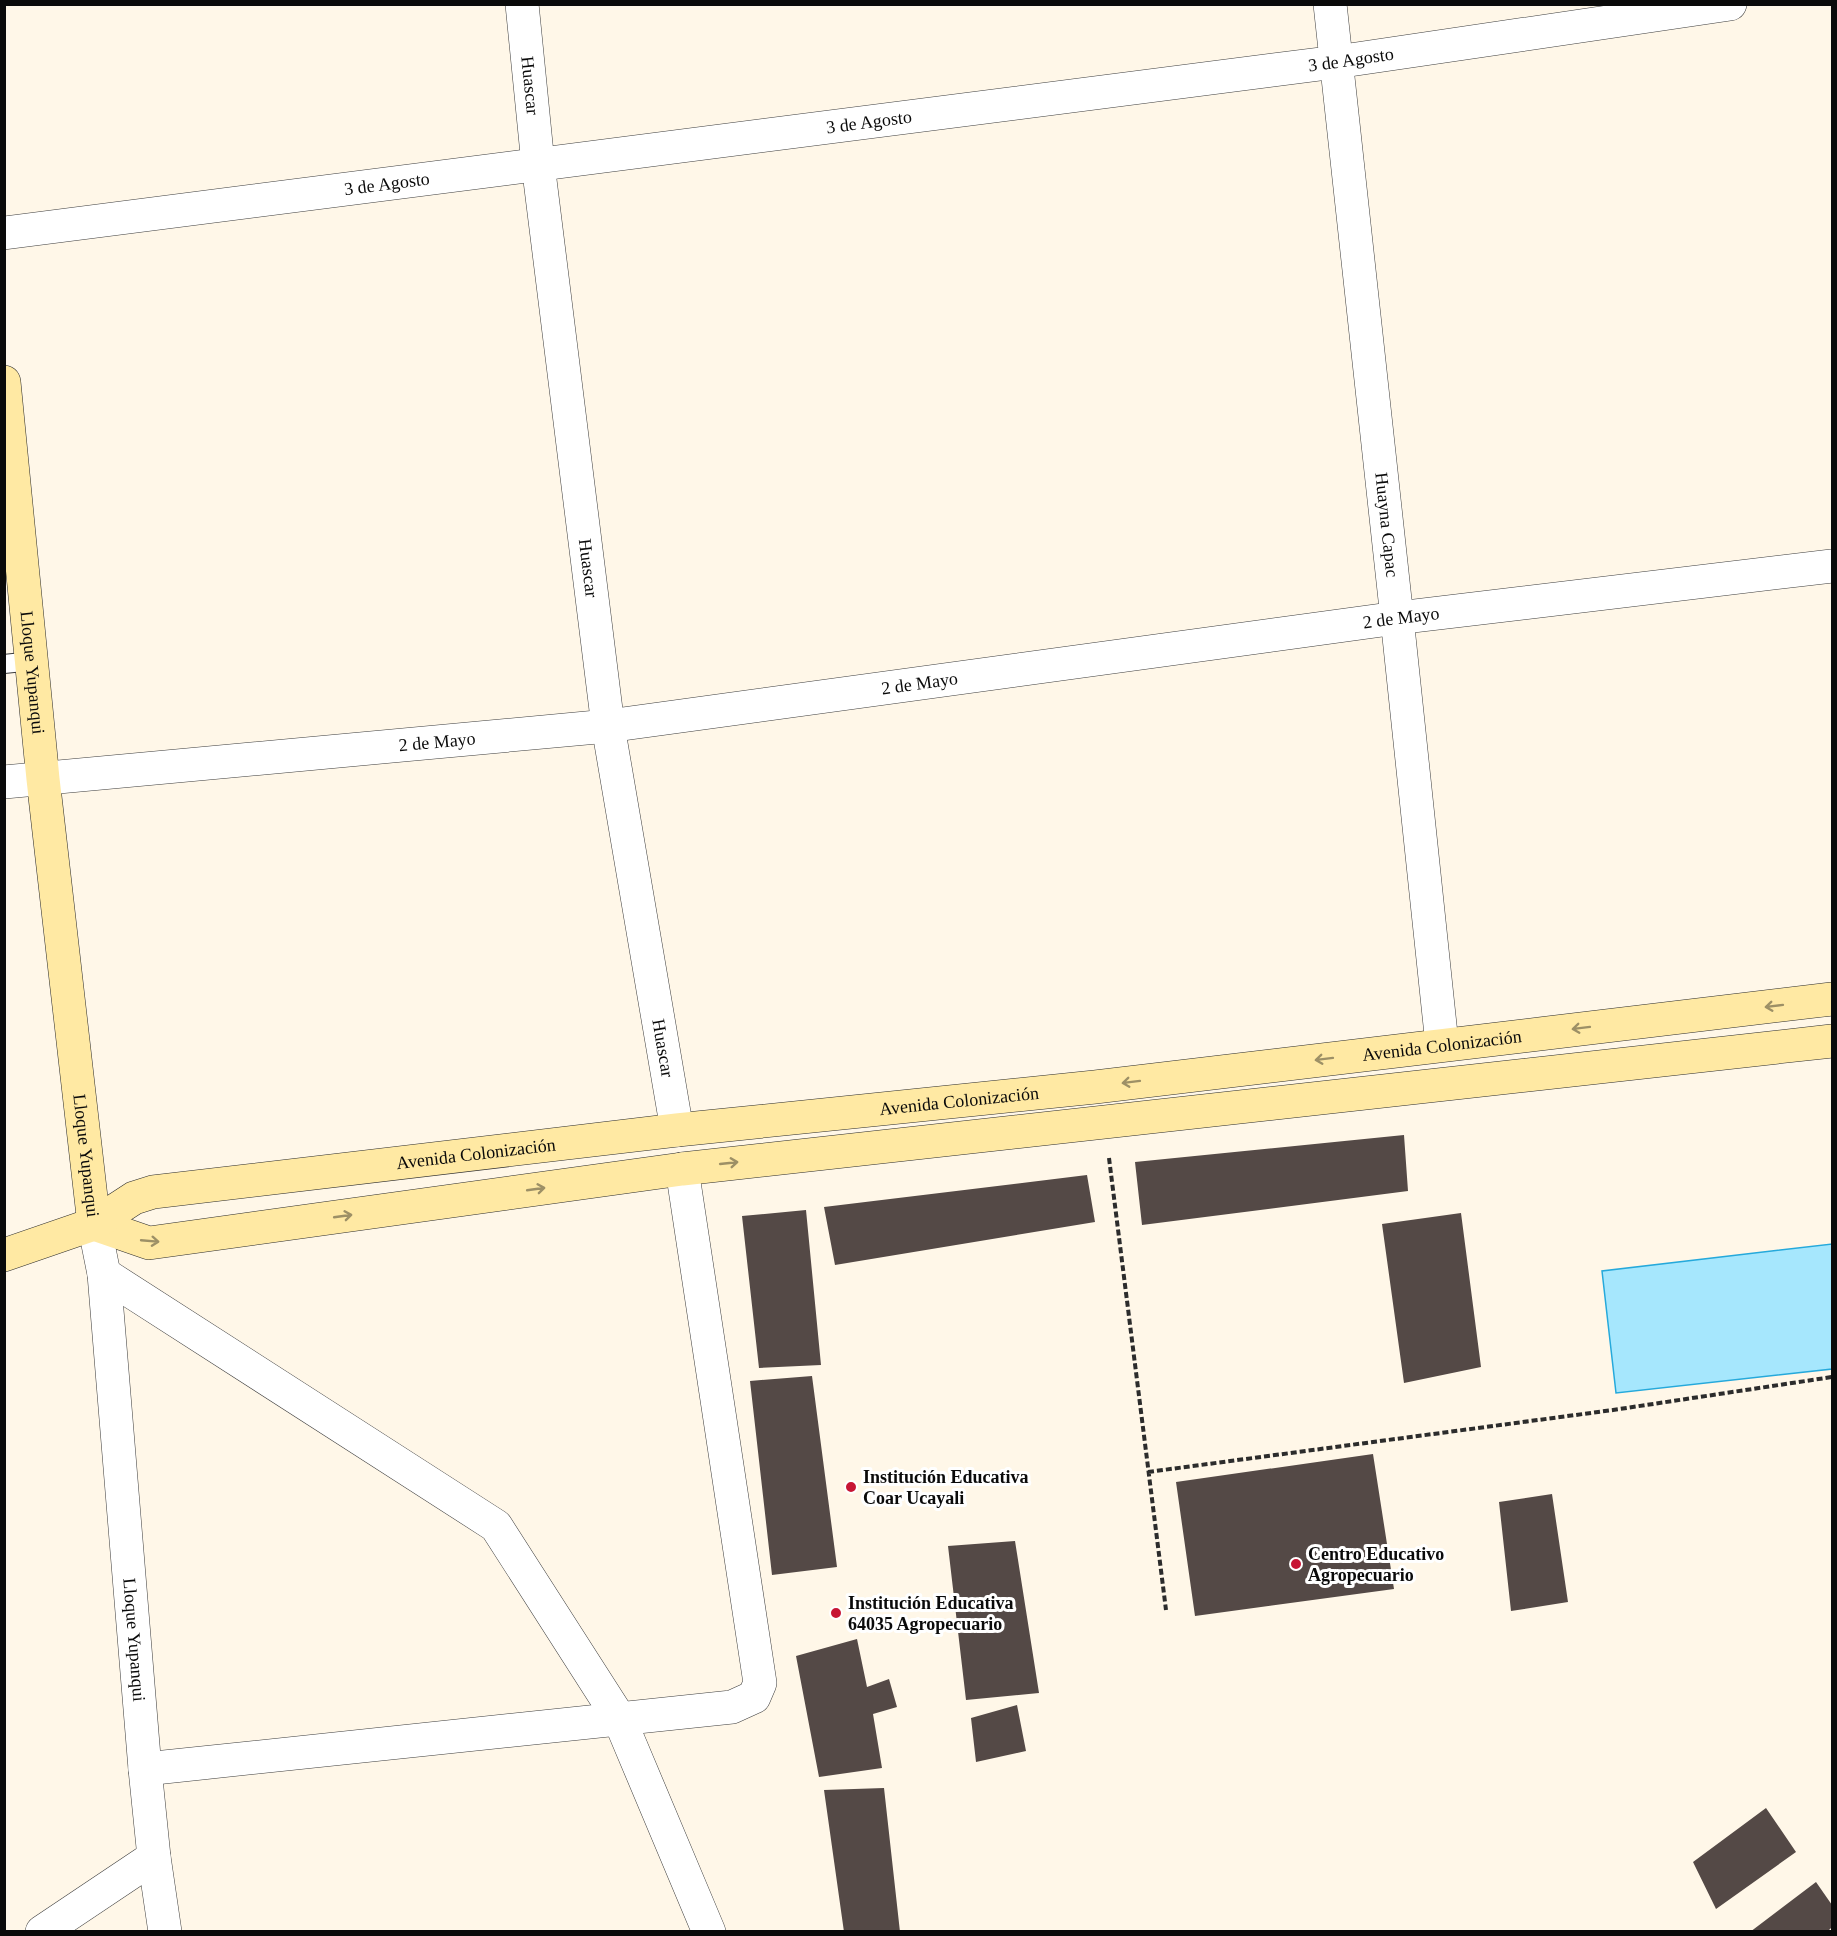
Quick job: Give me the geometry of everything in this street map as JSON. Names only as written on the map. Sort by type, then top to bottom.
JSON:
[{"type":"street","name":"Huascar","points":[[522,4],[538,164],[608,726],[677,1130]]},
{"type":"street","name":"Huayna Capac","points":[[1330,4],[1442,1044]]},
{"type":"street","name":"3 de Agosto","points":[[4,233],[1336,62],[1730,4]]},
{"type":"street","name":"Lloque Yupanqui","points":[[4,382],[18,663],[44,779],[94,1224],[104,1274],[145,1769],[165,1932]]},
{"type":"street","name":"2 de Mayo","points":[[4,782],[608,726],[1397,618],[1833,566]]},
{"type":"street","name":"Avenida Colonización","points":[[4,1255],[94,1224],[134,1198],[153,1192],[677,1130],[1095,1087],[1833,999]]},
{"type":"street","name":"Avenida Colonización","points":[[94,1224],[149,1243],[682,1169],[1833,1041]]},
{"type":"street","points":[[145,1769],[732,1707],[754,1697],[760,1683],[682,1169]]},
{"type":"street","points":[[104,1274],[496,1526],[619,1718],[709,1932]]},
{"type":"street","points":[[42,1932],[154,1857]]},
{"type":"path","points":[[1099,1123],[1108,1156],[1166,1610]]},
{"type":"path","points":[[1148,1472],[1601,1411],[1833,1377]]},
{"type":"water","points":[[1832,1244],[1832,1369],[1616,1393],[1602,1271]]},
{"type":"building","points":[[1404,1135],[1408,1191],[1142,1225],[1135,1162]]},
{"type":"building","points":[[1087,1175],[1095,1222],[835,1265],[824,1207]]},
{"type":"building","points":[[806,1210],[821,1365],[759,1368],[742,1216]]},
{"type":"building","points":[[1461,1213],[1481,1367],[1404,1383],[1382,1224]]},
{"type":"building","points":[[812,1376],[837,1567],[772,1575],[750,1381]]},
{"type":"building","points":[[1373,1454],[1394,1589],[1195,1616],[1176,1482]]},
{"type":"building","points":[[1552,1494],[1568,1602],[1511,1611],[1499,1502]]},
{"type":"building","points":[[1015,1541],[1039,1693],[966,1700],[948,1546]]},
{"type":"building","points":[[857,1639],[867,1687],[889,1679],[897,1707],[873,1714],[882,1768],[819,1777],[796,1656]]},
{"type":"building","points":[[1017,1705],[1026,1751],[976,1762],[971,1718]]},
{"type":"building","points":[[884,1788],[900,1932],[844,1932],[824,1790]]},
{"type":"building","points":[[1766,1808],[1796,1852],[1716,1909],[1693,1862]]},
{"type":"building","points":[[1816,1882],[1832,1905],[1832,1927],[1827,1932],[1750,1932]]},
{"type":"place","name":"Institución Educativa Coar Ucayali","points":[[851,1487]]},
{"type":"place","name":"Centro Educativo Agropecuario","points":[[1296,1564]]},
{"type":"place","name":"Institución Educativa 64035 Agropecuario","points":[[836,1613]]}]
